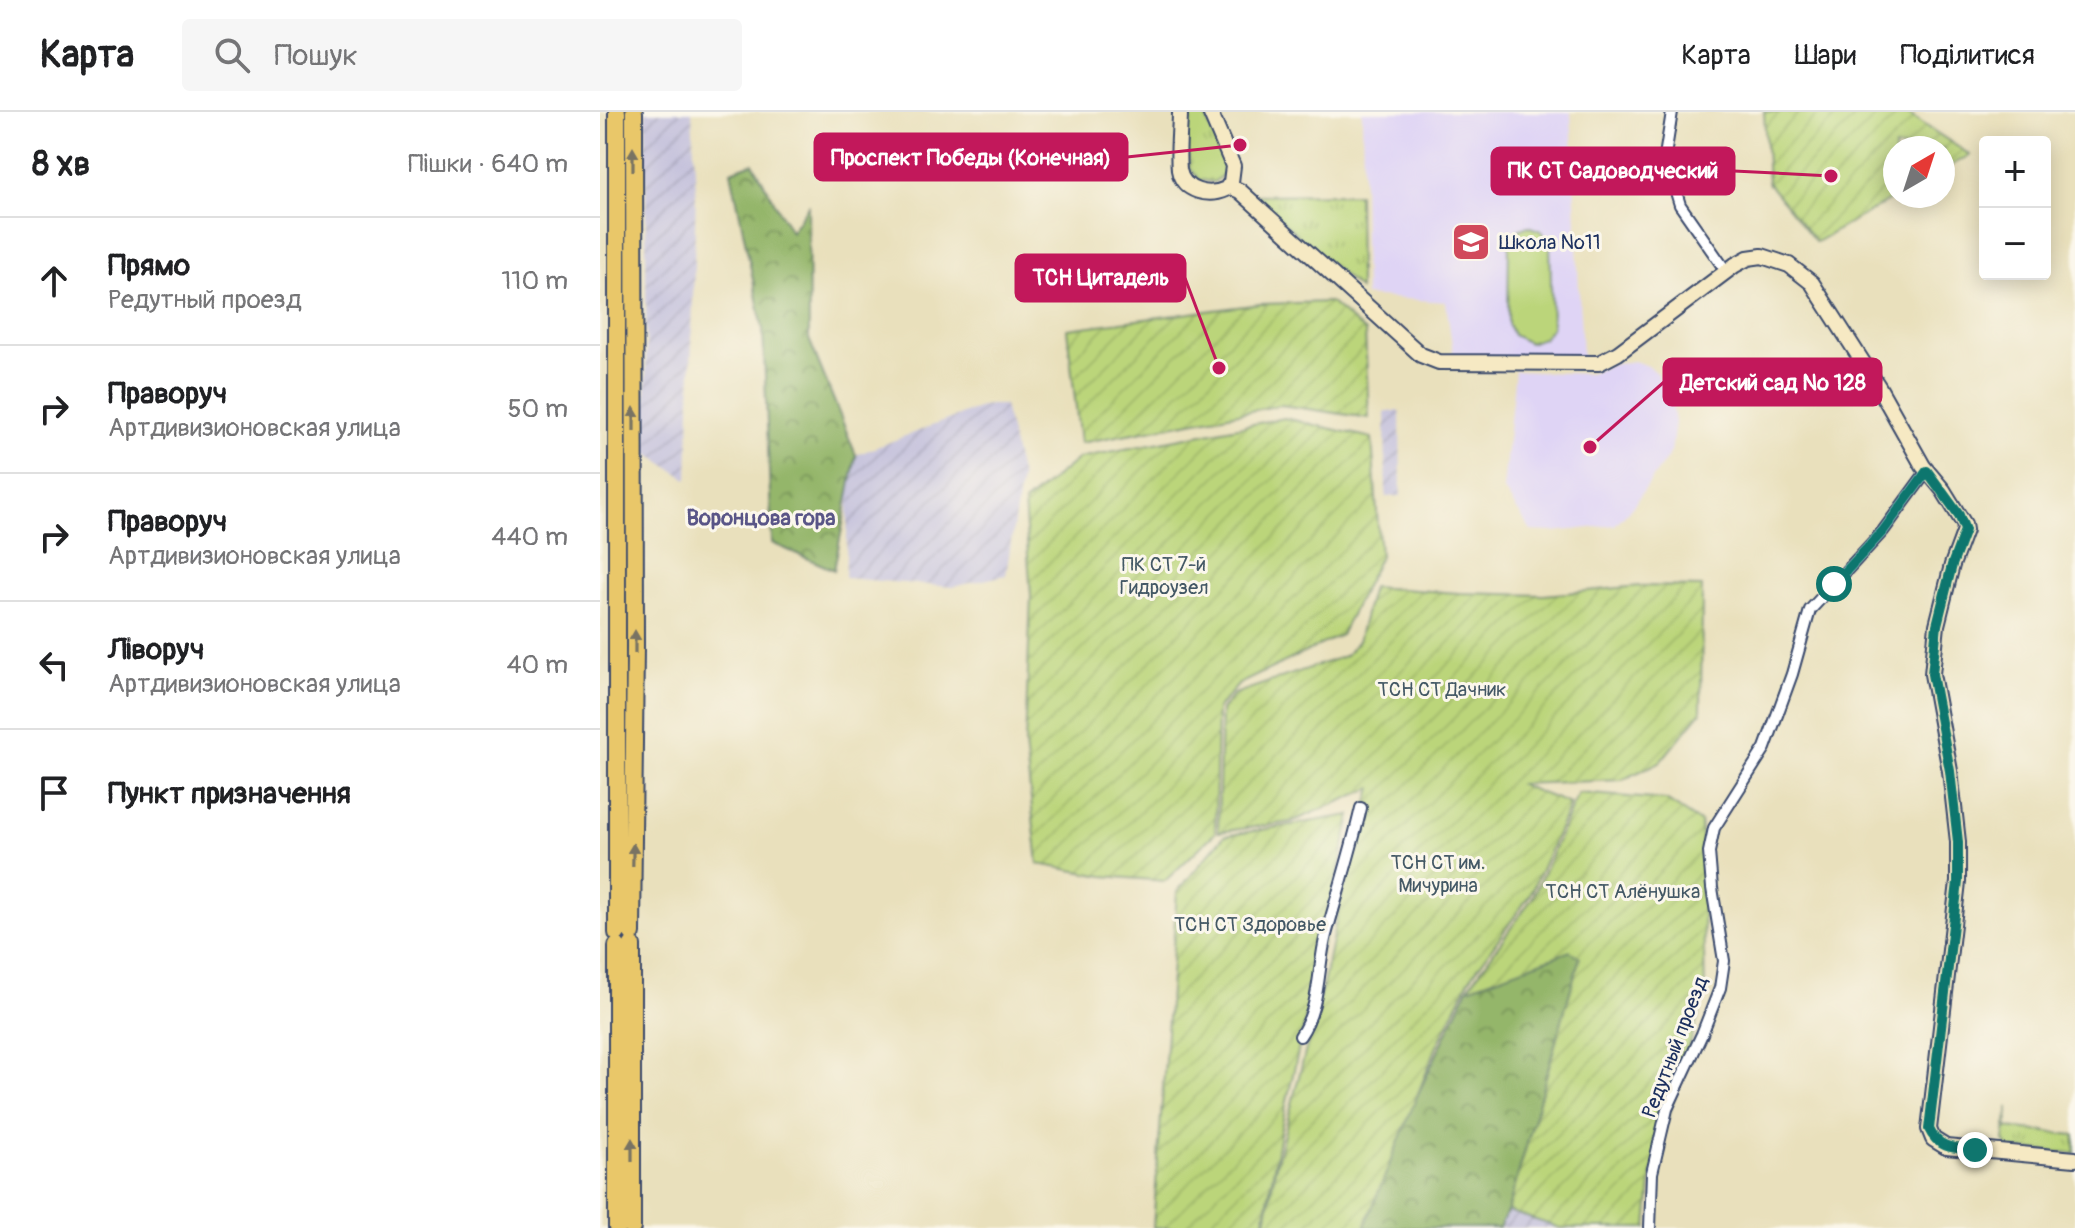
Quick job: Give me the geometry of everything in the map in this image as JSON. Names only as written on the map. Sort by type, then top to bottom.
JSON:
[{"type":"main road","points":[[617,112],[626,497]]},
{"type":"main road","points":[[617,1228],[624,939],[626,497],[634,112]]},
{"type":"main road","points":[[624,939],[632,1228]]},
{"type":"street","points":[[1180,112],[1179,172],[1191,188],[1203,193],[1218,192],[1228,186],[1233,166],[1210,112]]},
{"type":"street","points":[[1672,112],[1665,156],[1680,205],[1726,271]]},
{"type":"street","points":[[1228,186],[1240,191],[1421,355],[1439,362],[1599,363],[1618,353],[1726,271],[1748,258],[1762,256],[1789,265],[1812,283],[1832,310],[1927,471],[1951,502],[1965,530],[1943,599],[1933,650],[1932,674],[1950,771],[1958,842],[1958,882],[1929,1129],[1933,1139],[1946,1147],[2075,1159]]},
{"type":"street","name":"Редутный проезд","points":[[1650,1228],[1652,1173],[1667,1109],[1720,988],[1724,961],[1709,852],[1714,828],[1765,748],[1792,674],[1810,610],[1883,531],[1927,471]]},
{"type":"street","points":[[1300,1036],[1308,1024],[1321,978],[1326,935],[1361,808]]},
{"type":"shaded area","points":[[646,112],[692,112],[696,191],[688,480],[646,452]]},
{"type":"shaded area","name":"Школа №11","points":[[1362,112],[1571,112],[1582,357],[1454,359],[1446,302],[1365,296]]},
{"type":"shaded area","points":[[1634,361],[1648,366],[1657,374],[1671,399],[1675,422],[1671,452],[1633,506],[1615,525],[1554,532],[1531,531],[1503,489],[1515,371],[1590,374],[1609,365]]},
{"type":"shaded area","points":[[986,405],[1004,405],[1021,477],[1006,575],[952,587],[845,578],[849,493],[856,455]]},
{"type":"shaded area","points":[[1385,411],[1400,411],[1401,496],[1386,497]]},
{"type":"shaded area","points":[[1508,1211],[1560,1228],[1499,1228]]},
{"type":"green space","points":[[1186,112],[1204,112],[1226,167],[1225,173],[1214,182],[1199,180],[1189,167]]},
{"type":"green space","points":[[1764,112],[1905,112],[1941,136],[1883,136],[1883,204],[1816,242],[1768,183]]},
{"type":"green space","points":[[1955,145],[1970,155],[1955,163]]},
{"type":"green space","points":[[753,163],[791,232],[808,206],[809,339],[856,455],[834,570],[772,543],[763,329],[731,171]]},
{"type":"green space","points":[[1358,194],[1359,289],[1252,195]]},
{"type":"green space","points":[[1528,226],[1541,231],[1550,242],[1552,327],[1543,338],[1529,343],[1513,335],[1508,324],[1509,241],[1518,230]]},
{"type":"green space","points":[[1330,302],[1365,332],[1369,418],[1281,405],[1080,443],[1067,329],[1260,304]]},
{"type":"green space","name":"ПК СТ 7-й Гидроузел","points":[[1284,418],[1372,438],[1380,556],[1341,635],[1239,684],[1217,709],[1215,833],[1165,881],[1103,876],[1038,864],[1025,745],[1031,595],[1024,503],[1079,458]]},
{"type":"green space","points":[[1640,586],[1702,587],[1701,712],[1660,762],[1622,780],[1518,784],[1570,804],[1530,895],[1469,980],[1437,1046],[1364,1228],[1265,1228],[1275,1169],[1324,980],[1343,887],[1372,788],[1291,822],[1218,832],[1221,710],[1234,694],[1345,656],[1358,641],[1372,587],[1544,595]]},
{"type":"green space","name":"ТСН СТ Алёнушка","points":[[1578,793],[1666,800],[1701,823],[1705,993],[1652,1173],[1647,1228],[1560,1228],[1508,1211],[1580,957],[1570,951],[1468,988],[1533,897]]},
{"type":"green space","name":"ТСН СТ Здоровье","points":[[1351,815],[1281,1128],[1263,1228],[1153,1228],[1177,892],[1224,836]]},
{"type":"green space","points":[[1570,951],[1580,957],[1508,1210],[1499,1228],[1364,1228],[1408,1115],[1468,988]]},
{"type":"green space","points":[[2009,1107],[2007,1128],[2075,1135],[2075,1153],[2009,1149],[2004,1140]]},
{"type":"place","name":"Проспект Победы (Конечная)","points":[[1240,145]]},
{"type":"place","name":"ПК СТ Садоводческий","points":[[1831,176]]},
{"type":"place","name":"Школа №11","points":[[1471,242]]},
{"type":"place","name":"ТСН Цитадель","points":[[1219,368]]},
{"type":"place","name":"Детский сад № 128","points":[[1590,447]]},
{"type":"district","name":"Воронцова гора","points":[[761,518]]},
{"type":"route","points":[[1834,584],[1883,531],[1927,471],[1943,490],[1965,530],[1952,565],[1933,650],[1932,674],[1950,771],[1958,842],[1958,882],[1929,1129],[1933,1139],[1946,1147],[1975,1150]]},
{"type":"park label","name":"ТСН СТ Дачник","points":[[1442,689]]},
{"type":"park label","name":"ТСН СТ им. Мичурина","points":[[1438,874]]}]
